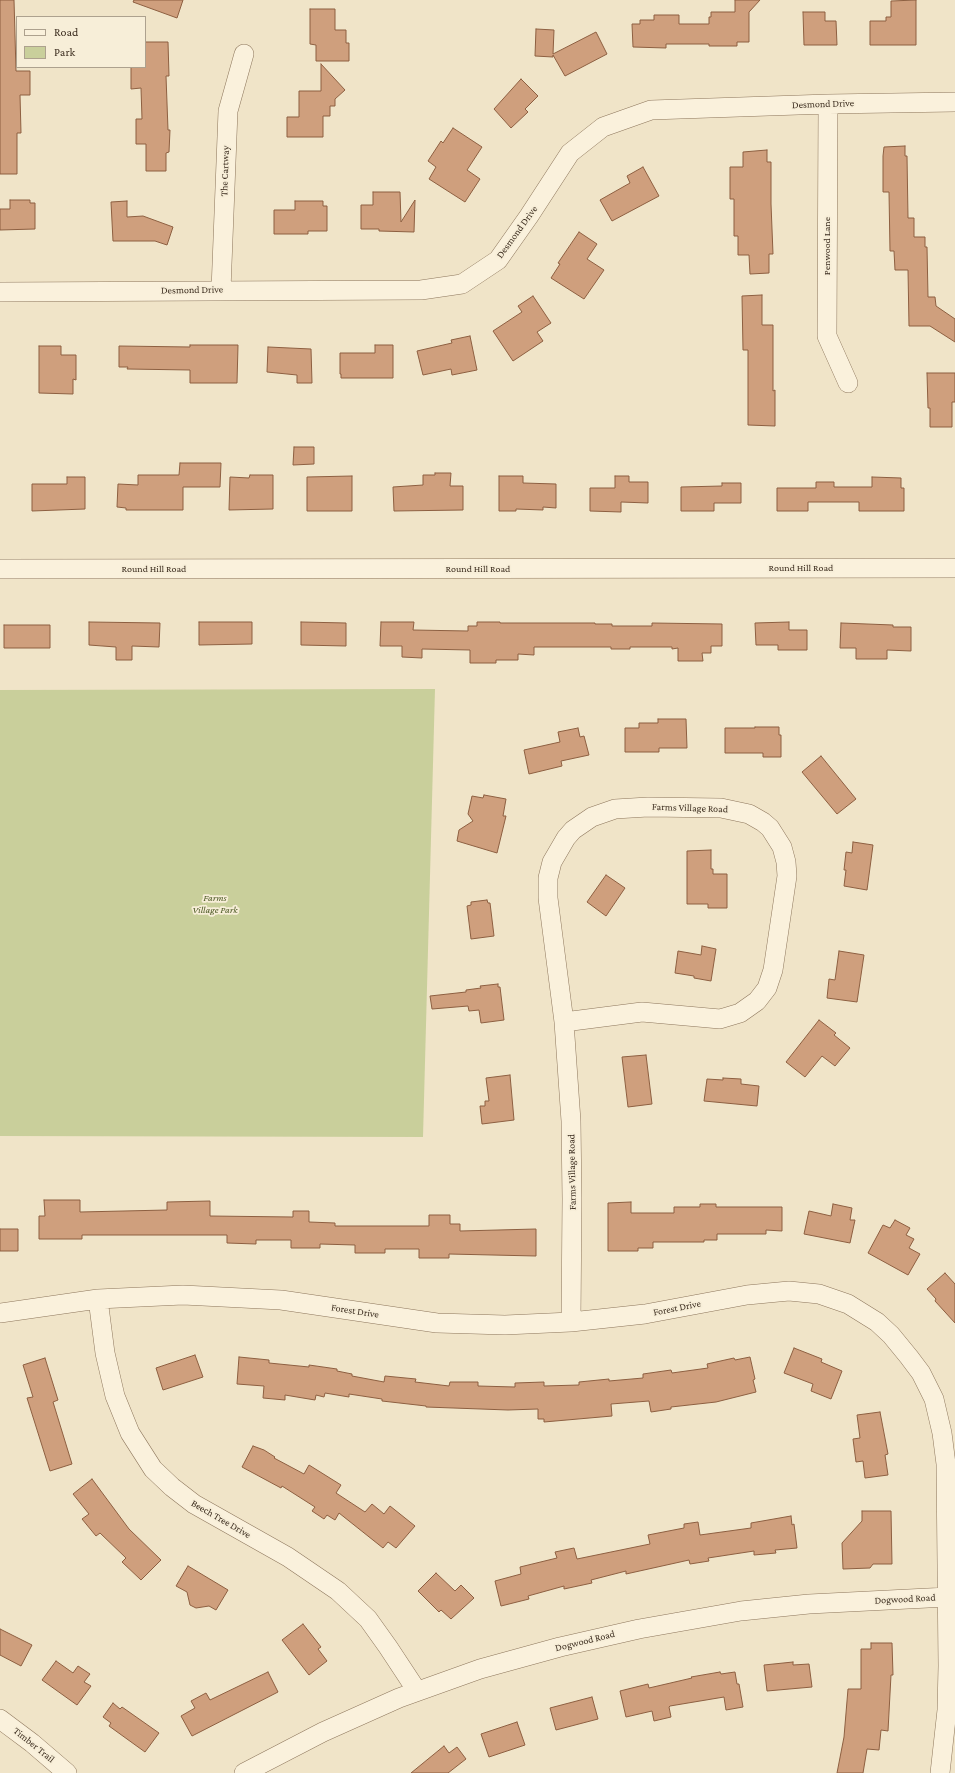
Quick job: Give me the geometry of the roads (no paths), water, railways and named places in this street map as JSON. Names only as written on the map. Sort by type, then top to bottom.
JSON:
[{"type":"street","name":"The Cartway","points":[[221,290],[228,111],[244,54]]},
{"type":"street","name":"Desmond Drive","points":[[0,292],[421,290],[462,284],[498,260],[570,153],[604,127],[651,110],[828,104],[955,102]]},
{"type":"street","name":"Penwood Lane","points":[[828,104],[827,336],[848,383]]},
{"type":"street","name":"Round Hill Road","points":[[0,569],[955,568]]},
{"type":"street","name":"Farms Village Road","points":[[564,1022],[642,1012],[720,1019],[740,1013],[757,1001],[767,988],[772,974],[786,887],[787,871],[784,852],[770,828],[755,817],[738,811],[712,807],[655,807],[610,810],[592,817],[573,830],[554,857],[548,883],[549,907],[564,1022],[572,1148],[571,1322]]},
{"type":"street","name":"Forest Drive","points":[[0,1313],[98,1299],[160,1295],[220,1296],[281,1300],[437,1322],[505,1325],[571,1322],[645,1314],[747,1295],[788,1291],[804,1291],[830,1297],[848,1304],[868,1315],[891,1335],[921,1373],[934,1399],[938,1412],[946,1464],[948,1597],[947,1710],[940,1773]]},
{"type":"street","name":"Beech Tree Drive","points":[[98,1299],[105,1353],[115,1396],[130,1433],[153,1469],[172,1487],[194,1504],[288,1557],[338,1591],[368,1619],[417,1691]]},
{"type":"street","name":"Dogwood Road","points":[[244,1773],[330,1729],[417,1691],[480,1669],[553,1649],[639,1628],[747,1610],[810,1604],[948,1597]]},
{"type":"street","name":"Timber Trail","points":[[0,1719],[32,1743],[67,1773]]},
{"type":"park label","name":"Farms Village Park","points":[[215,904]]}]
